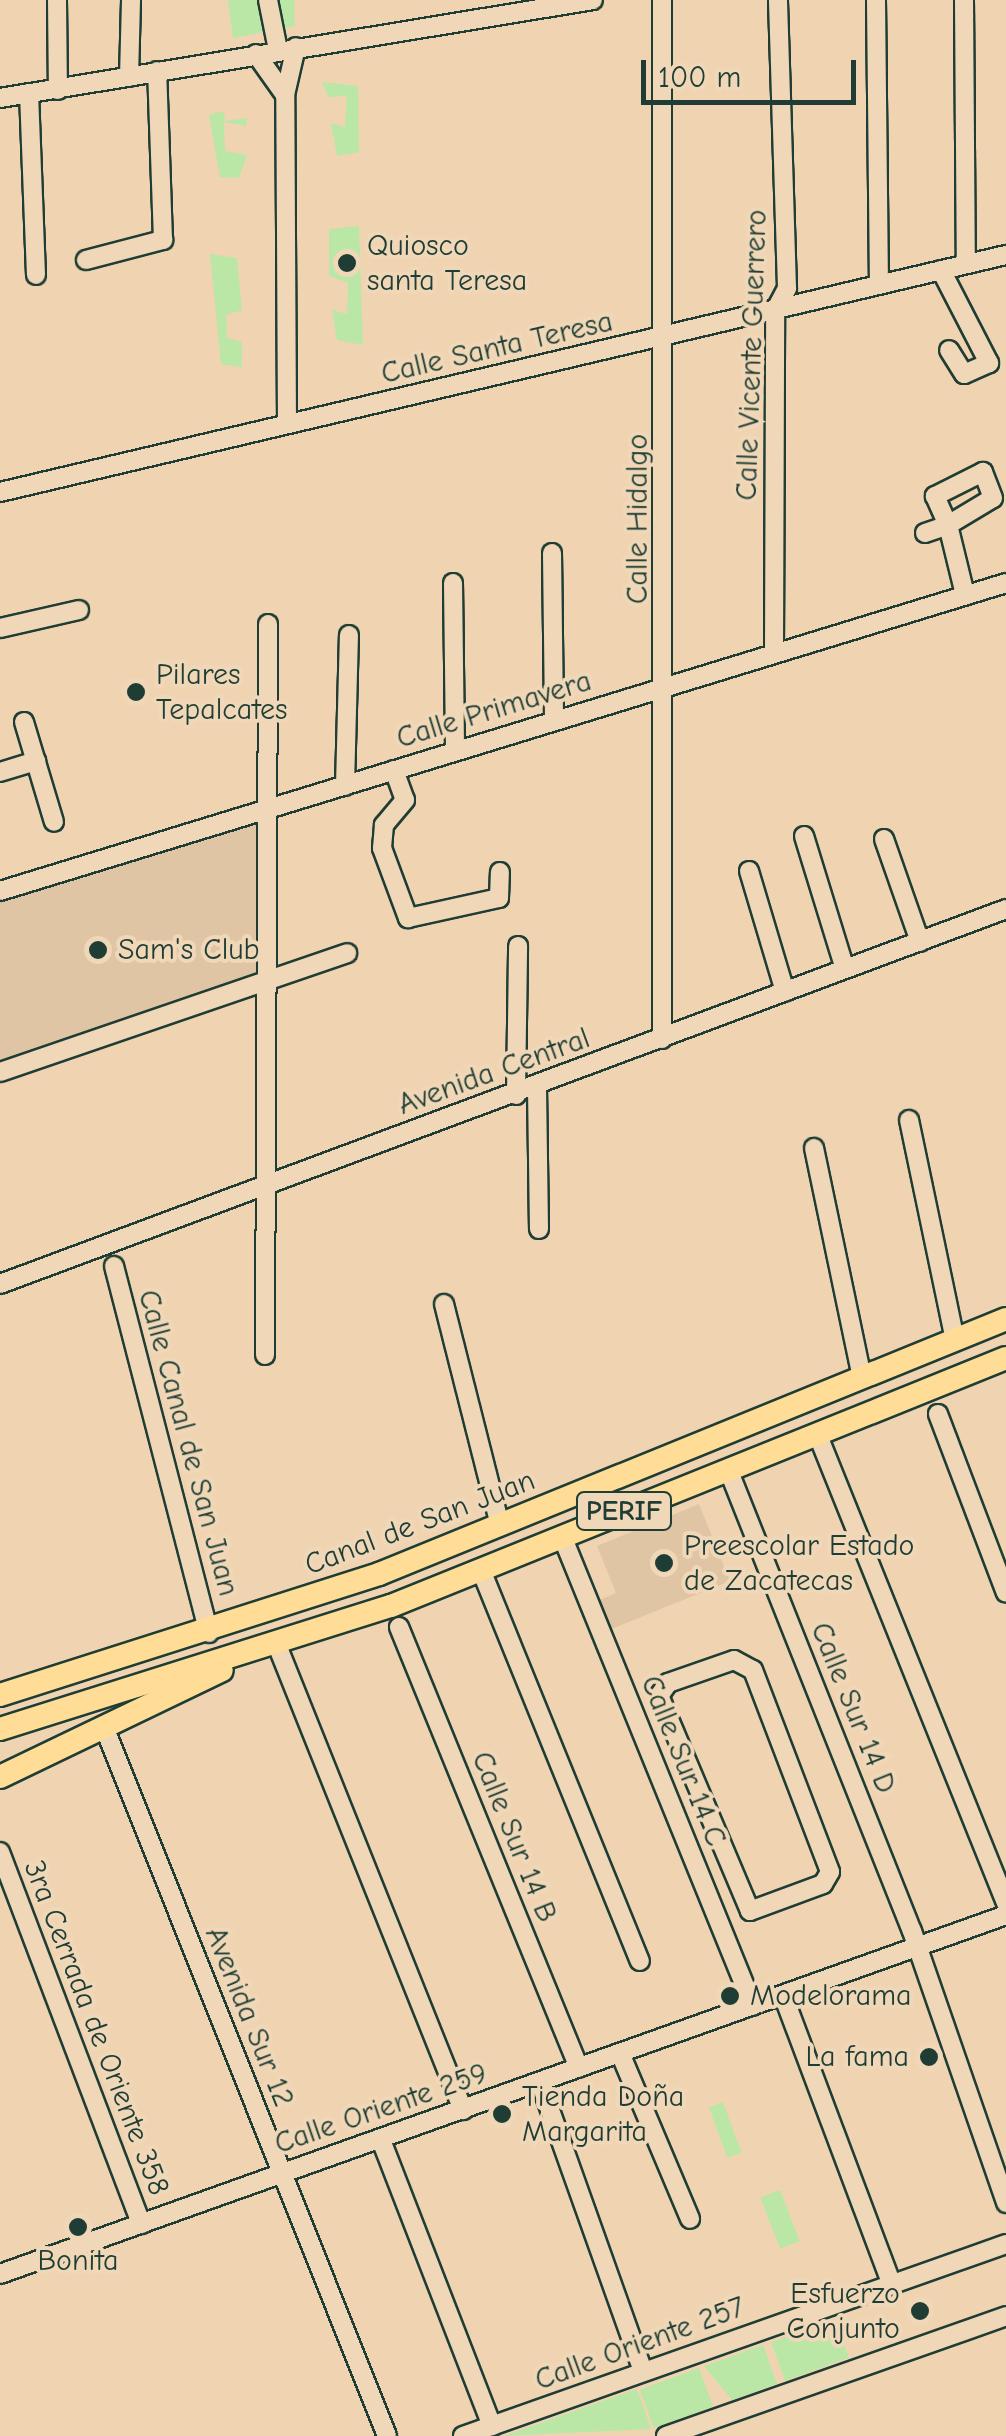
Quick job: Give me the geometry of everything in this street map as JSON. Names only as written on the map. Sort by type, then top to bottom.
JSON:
[{"type":"main road","name":"Canal de San Juan","points":[[0,1695],[209,1633],[500,1526],[1006,1319]]},
{"type":"main road","name":"PERIF","points":[[0,1729],[241,1658],[481,1570],[562,1536],[732,1478],[817,1434],[1006,1358]]},
{"type":"main road","points":[[0,1777],[105,1729],[241,1658]]},
{"type":"main road","name":"Canal de San Juan","points":[[0,1712],[73,1676]]},
{"type":"street","points":[[57,0],[58,90]]},
{"type":"street","points":[[129,76],[130,0]]},
{"type":"street","points":[[268,0],[287,48],[287,424]]},
{"type":"street","points":[[0,98],[592,0]]},
{"type":"street","name":"Calle Hidalgo","points":[[662,0],[666,337],[662,1038]]},
{"type":"street","name":"Calle Vicente Guerrero","points":[[774,651],[774,311],[787,288],[778,0]]},
{"type":"street","points":[[876,0],[879,284]]},
{"type":"street","points":[[964,0],[966,264]]},
{"type":"street","points":[[256,54],[284,96]]},
{"type":"street","points":[[86,260],[163,240],[157,72]]},
{"type":"street","points":[[29,93],[36,276]]},
{"type":"street","name":"Calle Santa Teresa","points":[[0,492],[1006,256]]},
{"type":"street","points":[[941,270],[990,359],[968,376],[949,350]]},
{"type":"street","points":[[925,533],[948,525],[965,594]]},
{"type":"street","points":[[552,554],[554,718]]},
{"type":"street","name":"Calle Primavera","points":[[0,891],[554,718],[1006,583]]},
{"type":"street","points":[[454,584],[455,749]]},
{"type":"street","points":[[0,628],[79,610]]},
{"type":"street","points":[[265,1355],[268,624]]},
{"type":"street","points":[[345,786],[349,636]]},
{"type":"street","points":[[24,722],[54,822]]},
{"type":"street","points":[[0,772],[36,761]]},
{"type":"street","points":[[394,770],[405,800],[384,825],[382,848],[408,918],[498,898],[500,872]]},
{"type":"street","points":[[804,836],[845,969]]},
{"type":"street","points":[[884,839],[920,942]]},
{"type":"street","points":[[750,870],[785,992]]},
{"type":"street","name":"Avenida Central","points":[[0,1284],[537,1088],[1006,909]]},
{"type":"street","points":[[516,1095],[518,946]]},
{"type":"street","points":[[0,1072],[348,953]]},
{"type":"street","points":[[537,1088],[538,1229]]},
{"type":"street","points":[[909,1120],[955,1340]]},
{"type":"street","points":[[814,1148],[862,1378]]},
{"type":"street","name":"Calle Canal de San Juan","points":[[114,1266],[209,1633]]},
{"type":"street","points":[[444,1304],[500,1526]]},
{"type":"street","points":[[938,1414],[1006,1593]]},
{"type":"street","points":[[817,1434],[1006,1903]]},
{"type":"street","name":"Calle Sur 14 D","points":[[732,1478],[912,1931],[912,1949],[1006,2204]]},
{"type":"street","name":"Calle Sur 14 C","points":[[562,1536],[753,2006]]},
{"type":"street","points":[[481,1570],[640,1961]]},
{"type":"street","name":"Calle Sur 14 B","points":[[399,1627],[580,2068]]},
{"type":"street","points":[[277,1645],[463,2110]]},
{"type":"street","points":[[745,1662],[830,1877],[745,1910],[690,1782],[660,1690],[745,1662]]},
{"type":"street","name":"Avenida Sur 12","points":[[105,1729],[387,2436]]},
{"type":"street","points":[[664,1790],[690,1782]]},
{"type":"street","name":"3ra Cerrada de Oriente 358","points":[[0,1852],[142,2224]]},
{"type":"street","name":"Calle Oriente 259","points":[[0,2274],[1006,1916]]},
{"type":"street","points":[[784,1995],[892,2284]]},
{"type":"street","points":[[620,2053],[690,2219]]},
{"type":"street","points":[[540,2082],[643,2371]]},
{"type":"street","points":[[381,2140],[492,2426]]},
{"type":"street","name":"Calle Oriente 257","points":[[462,2436],[1006,2244]]},
{"type":"street","points":[[666,2436],[1006,2316]]},
{"type":"shaded area","name":"Sam's Club","points":[[260,817],[258,979],[0,1066],[0,897]]},
{"type":"shaded area","name":"Preescolar Estado de Zacatecas","points":[[699,1504],[730,1581],[609,1630],[597,1601],[616,1593],[597,1546]]},
{"type":"green space","points":[[228,0],[294,0],[295,26],[233,38]]},
{"type":"green space","points":[[322,82],[358,86],[359,152],[337,156],[331,123],[345,127],[347,96],[328,97]]},
{"type":"green space","points":[[224,111],[225,121],[247,118],[246,126],[224,122],[225,151],[247,155],[239,178],[220,177],[209,115]]},
{"type":"green space","points":[[359,226],[363,345],[337,340],[332,310],[347,314],[348,283],[329,276],[329,229]]},
{"type":"green space","points":[[210,254],[237,258],[242,310],[226,315],[227,338],[242,342],[242,367],[221,364]]},
{"type":"green space","points":[[723,2102],[741,2153],[727,2158],[709,2107]]},
{"type":"green space","points":[[780,2190],[800,2241],[780,2249],[760,2198]]},
{"type":"green space","points":[[835,2319],[849,2358],[785,2381],[771,2342]]},
{"type":"green space","points":[[763,2345],[777,2384],[732,2400],[704,2366]]},
{"type":"green space","points":[[699,2368],[713,2407],[654,2428],[640,2390]]},
{"type":"green space","points":[[637,2389],[651,2429],[504,2436],[594,2404]]},
{"type":"place","name":"Quiosco santa Teresa","points":[[347,263]]},
{"type":"place","name":"Pilares Tepalcates","points":[[136,692]]},
{"type":"place","name":"Sam's Club","points":[[98,950]]},
{"type":"place","name":"Preescolar Estado de Zacatecas","points":[[664,1563]]},
{"type":"place","name":"Modelorama","points":[[730,1996]]},
{"type":"place","name":"La fama","points":[[929,2057]]},
{"type":"place","name":"Tienda Doña Margarita","points":[[502,2114]]},
{"type":"place","name":"Bonita","points":[[78,2227]]},
{"type":"place","name":"Esfuerzo Conjunto","points":[[920,2311]]}]
